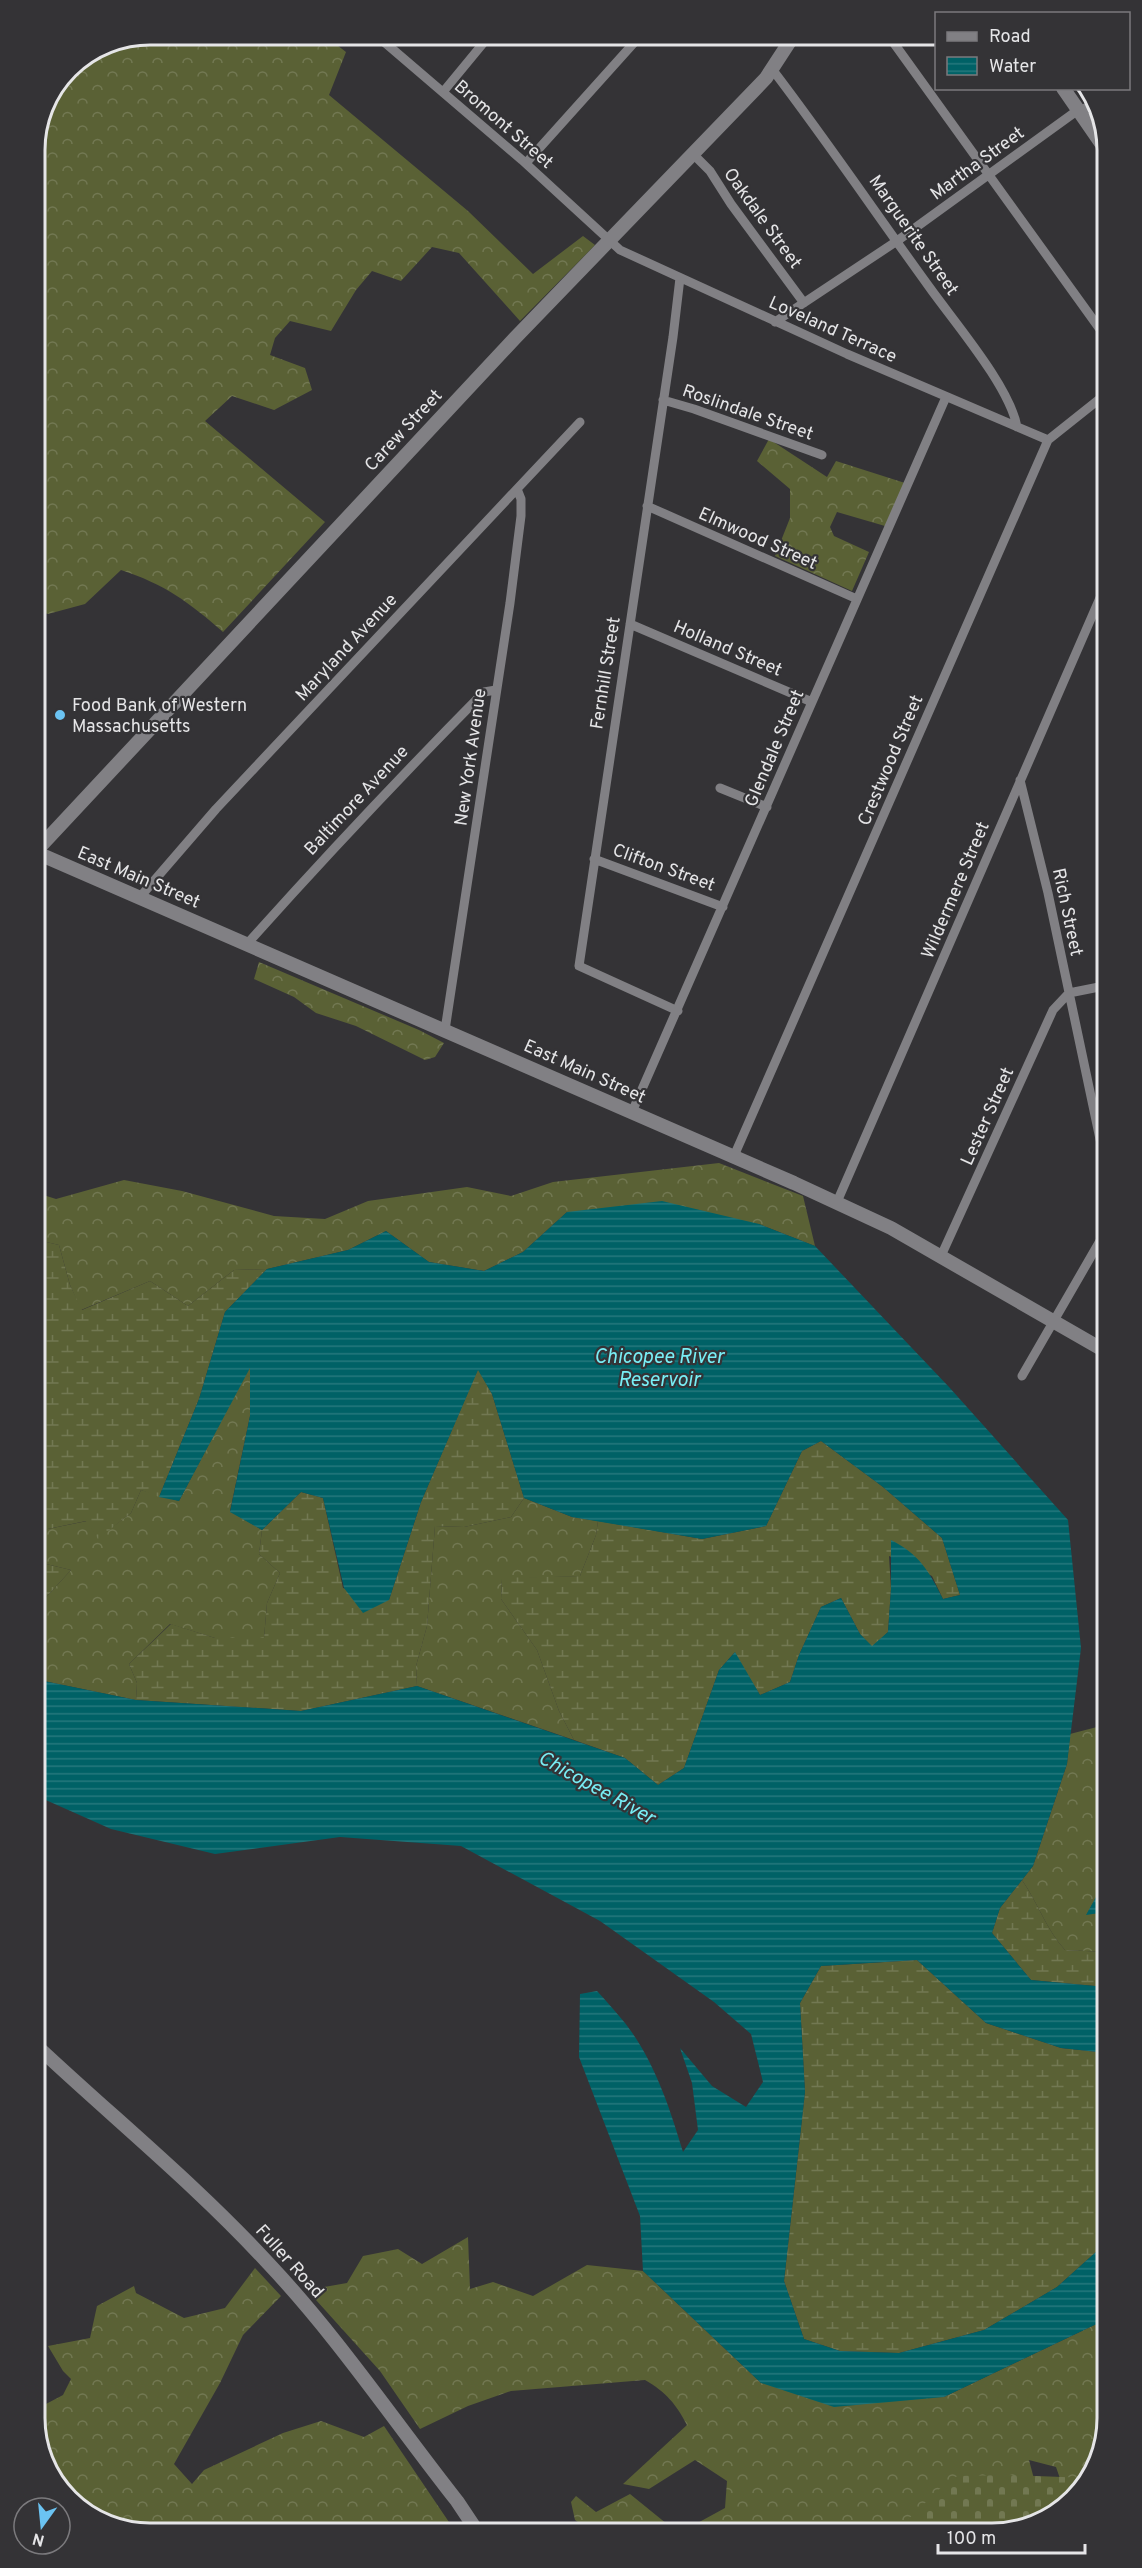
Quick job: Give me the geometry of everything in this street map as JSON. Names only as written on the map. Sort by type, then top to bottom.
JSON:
[{"type":"main road","name":"Carew Street","points":[[45,842],[308,556],[608,240],[693,154],[772,69],[788,45]]},
{"type":"main road","points":[[1064,90],[1096,136]]},
{"type":"main road","name":"East Main Street","points":[[45,855],[837,1202],[891,1228],[1097,1346]]},
{"type":"main road","name":"Fuller Road","points":[[45,2054],[194,2188],[270,2265],[309,2309],[472,2523]]},
{"type":"street","name":"Bromont Street","points":[[389,45],[592,222],[608,240]]},
{"type":"street","points":[[443,92],[482,45]]},
{"type":"street","points":[[526,164],[632,45]]},
{"type":"street","points":[[895,45],[1097,325]]},
{"type":"street","name":"Marguerite Street","points":[[772,69],[827,141],[1008,399],[1017,427]]},
{"type":"street","points":[[1078,110],[1088,107]]},
{"type":"street","name":"Martha Street","points":[[775,322],[897,241],[1078,110]]},
{"type":"street","name":"Oakdale Street","points":[[693,154],[710,171],[731,204],[804,303]]},
{"type":"street","name":"Loveland Terrace","points":[[608,240],[620,250],[775,322],[1048,440]]},
{"type":"street","name":"Fernhill Street","points":[[678,1011],[579,966],[680,278]]},
{"type":"street","name":"Glendale Street","points":[[633,1112],[946,397]]},
{"type":"street","name":"Roslindale Street","points":[[663,400],[822,455]]},
{"type":"street","name":"Crestwood Street","points":[[734,1156],[1048,440],[1097,401]]},
{"type":"street","name":"Maryland Avenue","points":[[140,897],[223,802],[580,422]]},
{"type":"street","name":"New York Avenue","points":[[445,1030],[521,516],[521,499],[517,489]]},
{"type":"street","name":"Elmwood Street","points":[[647,506],[857,599]]},
{"type":"street","name":"Wildermere Street","points":[[837,1202],[1097,603]]},
{"type":"street","name":"Holland Street","points":[[630,624],[812,702]]},
{"type":"street","name":"Baltimore Avenue","points":[[247,944],[333,848],[418,759],[484,692],[496,690]]},
{"type":"street","name":"Rich Street","points":[[1020,780],[1048,893],[1097,1125]]},
{"type":"street","points":[[720,788],[767,807]]},
{"type":"street","name":"Clifton Street","points":[[594,859],[723,907]]},
{"type":"street","points":[[1069,993],[1097,987]]},
{"type":"street","name":"Lester Street","points":[[941,1256],[1037,1042],[1053,1010],[1069,993]]},
{"type":"street","points":[[1022,1376],[1097,1246]]},
{"type":"green space","points":[[143,45],[337,45],[346,52],[329,95],[468,211],[533,274],[583,236],[595,245],[520,321],[459,253],[432,247],[401,281],[372,271],[356,290],[331,331],[290,321],[275,338],[270,355],[305,368],[312,390],[274,410],[232,396],[205,421],[325,522],[223,632],[175,595],[150,581],[121,570],[85,604],[45,613],[45,143],[53,110],[63,92],[81,71],[92,63],[116,51]]},
{"type":"green space","points":[[769,439],[827,477],[836,461],[905,483],[885,526],[837,512],[830,527],[834,536],[869,552],[852,591],[775,556],[790,518],[790,489],[757,461]]},
{"type":"green space","points":[[259,962],[419,1030],[444,1043],[435,1057],[425,1060],[356,1026],[316,1013],[294,997],[254,979]]},
{"type":"green space","points":[[719,1163],[803,1196],[815,1246],[759,1224],[567,1212],[523,1252],[484,1271],[429,1262],[386,1231],[348,1250],[267,1269],[234,1270],[188,1306],[150,1281],[81,1310],[70,1285],[59,1245],[45,1242],[45,1196],[56,1199],[124,1180],[182,1191],[274,1216],[325,1219],[368,1201],[467,1187],[511,1196],[553,1182]]},
{"type":"green space","points":[[45,1242],[59,1245],[70,1285],[82,1310],[150,1281],[188,1306],[234,1270],[267,1269],[225,1312],[199,1399],[159,1497],[141,1490],[131,1513],[98,1539],[86,1521],[45,1530]]},
{"type":"green space","points":[[250,1366],[250,1416],[230,1511],[262,1530],[259,1554],[280,1573],[267,1603],[264,1638],[215,1638],[170,1624],[129,1664],[137,1683],[136,1700],[45,1681],[45,1598],[71,1570],[45,1564],[45,1530],[87,1521],[98,1538],[131,1513],[141,1490],[179,1501]]},
{"type":"green space","points":[[478,1369],[492,1394],[524,1498],[511,1517],[464,1527],[435,1526],[427,1626],[416,1666],[417,1686],[301,1711],[136,1700],[137,1683],[129,1664],[171,1624],[215,1638],[264,1638],[267,1603],[280,1573],[259,1554],[262,1530],[301,1492],[323,1498],[343,1588],[389,1600],[421,1502]]},
{"type":"green space","points":[[821,1441],[883,1487],[942,1538],[960,1595],[943,1599],[932,1576],[889,1556],[891,1589],[888,1632],[872,1647],[860,1634],[841,1598],[821,1607],[799,1655],[790,1682],[760,1695],[734,1653],[719,1670],[684,1768],[658,1785],[625,1758],[574,1740],[559,1711],[537,1650],[501,1599],[502,1578],[580,1576],[596,1535],[598,1521],[702,1539],[766,1526],[802,1451]]},
{"type":"green space","points":[[524,1498],[572,1517],[598,1521],[596,1535],[580,1576],[502,1579],[501,1599],[537,1650],[559,1711],[574,1740],[417,1686],[416,1666],[427,1626],[435,1526],[464,1527],[511,1517]]},
{"type":"green space","points":[[45,1564],[71,1570],[45,1598]]},
{"type":"green space","points":[[1097,1727],[1097,1896],[1087,1914],[1097,1913],[1097,1952],[1065,1950],[1022,1880],[1033,1866],[1067,1764],[1070,1734]]},
{"type":"green space","points":[[1022,1880],[1065,1950],[1097,1952],[1097,1986],[1031,1980],[992,1933],[1000,1908]]},
{"type":"green space","points":[[917,1960],[986,2023],[1061,2048],[1097,2052],[1097,2251],[1057,2287],[984,2330],[899,2353],[840,2351],[804,2339],[784,2281],[805,2092],[800,2003],[821,1966]]},
{"type":"green space","points":[[468,2237],[470,2289],[493,2282],[533,2296],[587,2265],[643,2271],[761,2383],[944,2397],[1097,2324],[1095,2438],[1086,2464],[1065,2493],[1056,2467],[1029,2460],[1039,2498],[936,2523],[698,2523],[725,2508],[727,2481],[695,2460],[649,2489],[623,2484],[687,2425],[665,2394],[645,2380],[511,2391],[468,2406],[420,2429],[380,2371],[307,2290],[347,2283],[363,2256],[398,2249],[422,2264]]},
{"type":"green space","points":[[255,2268],[281,2296],[243,2335],[220,2383],[174,2464],[192,2484],[204,2470],[283,2433],[321,2421],[364,2437],[384,2426],[450,2523],[143,2523],[110,2515],[86,2501],[63,2476],[49,2445],[45,2402],[46,2404],[63,2395],[71,2379],[63,2371],[48,2346],[90,2338],[97,2306],[134,2286],[136,2293],[184,2318],[225,2308]]},
{"type":"green space","points":[[958,2476],[1078,2478],[1056,2501],[1032,2515],[1019,2519],[992,2523],[904,2523],[950,2479]]},
{"type":"green space","points":[[630,2494],[666,2523],[579,2523],[575,2520],[571,2502],[576,2496],[596,2512]]},
{"type":"water","name":"Chicopee River Reservoir","points":[[662,1201],[759,1224],[815,1246],[949,1387],[1068,1520],[1081,1648],[1067,1764],[1033,1866],[1000,1908],[992,1933],[1031,1980],[1097,1986],[1097,2052],[1061,2048],[986,2023],[917,1960],[821,1966],[800,2003],[805,2092],[784,2281],[804,2339],[840,2351],[899,2353],[984,2330],[1057,2287],[1097,2251],[1097,2324],[944,2397],[834,2407],[761,2383],[643,2271],[640,2216],[579,2057],[580,1994],[597,1991],[635,2037],[653,2068],[673,2118],[683,2152],[698,2130],[692,2083],[680,2048],[712,2086],[746,2107],[763,2082],[751,2034],[714,2002],[600,1921],[461,1846],[340,1837],[215,1854],[111,1829],[45,1800],[45,1681],[136,1700],[301,1711],[417,1686],[625,1758],[658,1785],[684,1768],[719,1670],[735,1652],[760,1695],[790,1682],[799,1655],[821,1607],[841,1598],[860,1634],[872,1646],[888,1632],[891,1540],[916,1557],[933,1580],[943,1599],[960,1595],[942,1538],[883,1487],[821,1441],[802,1451],[766,1526],[702,1539],[572,1517],[524,1498],[492,1394],[478,1370],[421,1502],[389,1600],[363,1613],[344,1588],[323,1498],[301,1492],[262,1530],[230,1512],[250,1416],[250,1368],[179,1501],[159,1497],[199,1399],[225,1312],[267,1269],[348,1250],[386,1231],[429,1262],[484,1271],[523,1252],[567,1212]]},
{"type":"water","points":[[1097,1895],[1097,1913],[1086,1915]]},
{"type":"place","name":"Food Bank of Western Massachusetts","points":[[60,715]]},
{"type":"water label","name":"Chicopee River","points":[[597,1787]]}]
